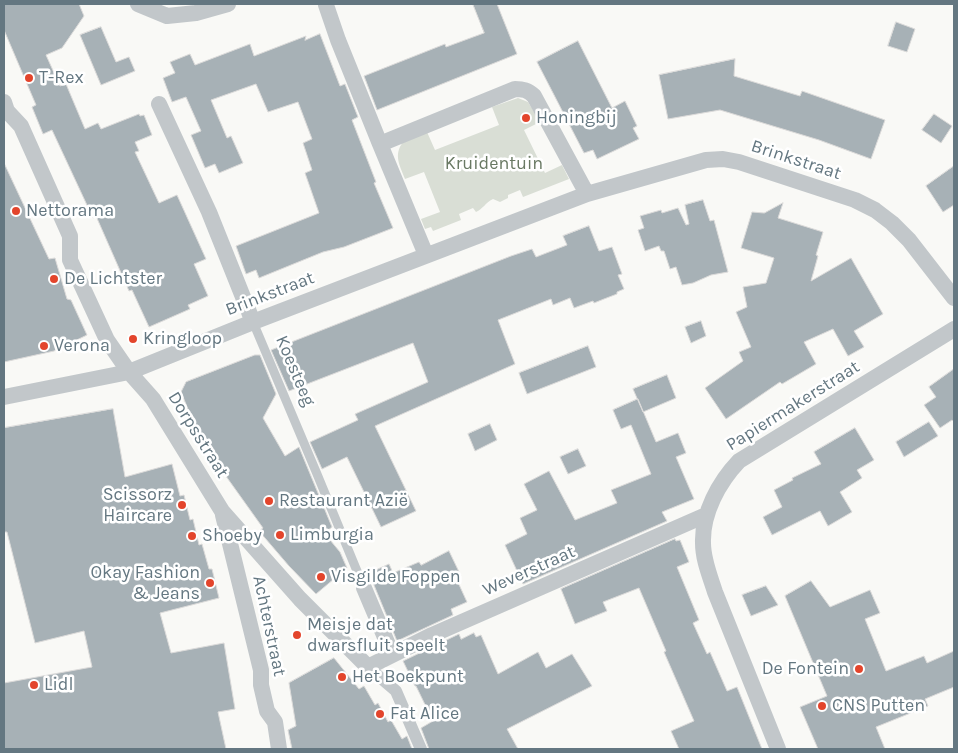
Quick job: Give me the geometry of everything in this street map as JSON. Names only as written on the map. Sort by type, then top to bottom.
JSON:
[{"type":"street","points":[[138,4],[166,16],[196,12],[228,4]]},
{"type":"street","points":[[326,6],[426,256]]},
{"type":"street","points":[[380,144],[515,89],[522,89],[534,96],[587,194]]},
{"type":"street","name":"Dorpsstraat","points":[[4,102],[21,126],[70,236],[70,260],[107,340],[129,372],[153,399],[222,511],[300,600],[368,667],[396,691],[421,749]]},
{"type":"street","name":"Koesteeg","points":[[159,104],[209,212],[253,322]]},
{"type":"street","name":"Brinkstraat","points":[[4,397],[129,372],[253,322],[587,194],[706,160],[723,159],[739,162],[855,200],[875,210],[909,240],[954,298]]},
{"type":"street","name":"Papiermakerstraat","points":[[778,749],[706,566],[702,543],[706,515],[728,472],[739,461],[954,329]]},
{"type":"street","name":"Achterstraat","points":[[222,511],[261,670],[261,685],[267,711],[275,722],[279,749]]},
{"type":"street","name":"Weverstraat","points":[[368,667],[392,654],[706,515]]},
{"type":"street","name":"Koesteeg","points":[[364,588],[392,654]]},
{"type":"lane","name":"Koesteeg","points":[[253,322],[364,588]]},
{"type":"green space","name":"Kruidentuin","points":[[518,98],[528,102],[540,122],[524,130],[545,173],[562,165],[569,179],[523,197],[520,190],[508,195],[508,198],[500,202],[493,199],[476,212],[473,208],[459,214],[461,220],[433,231],[431,227],[425,229],[421,219],[440,212],[424,172],[405,179],[398,156],[398,151],[403,142],[427,132],[435,150],[499,125],[492,107]]},
{"type":"building","points":[[4,4],[79,4],[84,16],[62,48],[46,55],[60,86],[66,84],[85,129],[98,123],[101,129],[139,114],[140,116],[144,115],[152,135],[135,142],[139,151],[135,152],[159,203],[177,195],[206,259],[194,264],[208,296],[188,305],[190,309],[149,327],[132,290],[129,291],[96,216],[93,218],[52,130],[43,134],[32,107],[36,105],[4,30]]},
{"type":"building","points":[[473,4],[497,4],[517,54],[377,110],[364,76],[445,44],[446,47],[484,33]]},
{"type":"building","points":[[896,22],[915,29],[907,52],[888,46]]},
{"type":"building","points":[[101,27],[116,62],[129,57],[135,71],[101,85],[80,35]]},
{"type":"building","points":[[320,34],[340,86],[345,84],[358,117],[352,120],[376,182],[374,183],[393,228],[344,247],[323,252],[259,278],[256,270],[246,274],[236,246],[319,213],[305,173],[312,170],[303,143],[312,139],[298,102],[268,112],[256,84],[211,100],[227,138],[231,136],[243,163],[219,173],[215,164],[205,168],[191,135],[201,131],[186,97],[172,102],[163,78],[175,73],[170,62],[190,54],[195,65],[250,44],[254,56],[306,36],[305,40]]},
{"type":"building","points":[[578,41],[612,108],[625,101],[637,126],[633,128],[639,139],[597,159],[593,150],[584,153],[537,62]]},
{"type":"building","points":[[735,59],[734,76],[800,96],[802,91],[885,120],[871,159],[819,140],[720,110],[668,119],[659,75]]},
{"type":"building","points":[[934,114],[952,126],[941,143],[922,130]]},
{"type":"building","points":[[4,163],[49,259],[55,258],[67,299],[71,300],[87,335],[54,351],[4,362]]},
{"type":"building","points":[[954,166],[954,205],[943,212],[926,186]]},
{"type":"building","points":[[703,200],[710,221],[714,220],[728,272],[711,275],[693,283],[682,285],[676,267],[670,269],[664,251],[661,251],[659,246],[645,251],[638,230],[644,228],[640,216],[661,210],[662,213],[678,208],[686,225],[689,224],[685,205]]},
{"type":"building","points":[[783,203],[778,218],[823,232],[811,281],[851,258],[883,314],[854,331],[864,347],[848,356],[833,329],[804,342],[816,364],[782,384],[780,382],[726,419],[705,388],[743,361],[739,352],[751,347],[736,312],[747,307],[743,287],[766,283],[774,258],[741,248],[752,212],[764,213]]},
{"type":"building","points":[[589,226],[599,251],[612,247],[622,274],[618,275],[624,289],[617,292],[617,294],[594,303],[593,301],[574,308],[570,298],[553,305],[551,299],[498,320],[515,364],[375,426],[416,511],[381,527],[347,457],[322,469],[310,442],[358,420],[355,414],[428,382],[413,343],[289,391],[271,350],[511,256],[532,249],[536,257],[567,245],[563,236]]},
{"type":"building","points":[[701,321],[706,336],[691,343],[685,327]]},
{"type":"building","points":[[588,346],[596,367],[527,394],[519,373]]},
{"type":"building","points":[[255,355],[260,355],[276,394],[263,418],[285,456],[299,447],[332,527],[327,531],[333,538],[330,540],[340,552],[347,568],[316,594],[259,531],[263,528],[223,472],[206,439],[201,441],[181,392],[186,382]]},
{"type":"building","points":[[954,369],[954,422],[952,420],[940,428],[924,405],[936,397],[929,387]]},
{"type":"building","points":[[667,375],[676,398],[643,412],[633,389]]},
{"type":"building","points":[[638,399],[656,442],[678,433],[686,453],[676,457],[694,499],[662,512],[667,521],[523,584],[505,545],[527,534],[520,518],[537,510],[524,484],[549,471],[575,520],[617,503],[611,490],[651,474],[631,425],[621,429],[613,410]]},
{"type":"building","points":[[113,409],[125,477],[172,464],[180,496],[184,495],[190,520],[193,519],[199,545],[202,544],[209,569],[212,569],[219,598],[160,613],[171,653],[224,643],[235,709],[218,712],[226,749],[4,749],[4,683],[92,667],[84,631],[35,643],[7,532],[4,532],[4,428]]},
{"type":"building","points":[[929,422],[938,436],[904,457],[896,442]]},
{"type":"building","points":[[490,424],[497,440],[475,451],[468,434]]},
{"type":"building","points":[[855,428],[874,460],[857,470],[862,478],[840,492],[852,512],[828,526],[820,511],[772,535],[763,517],[782,507],[774,490],[793,480],[792,478],[821,464],[814,452]]},
{"type":"building","points":[[578,449],[586,466],[568,474],[560,457]]},
{"type":"building","points":[[675,539],[676,541],[680,540],[689,562],[677,567],[699,620],[693,623],[707,654],[710,652],[727,691],[737,687],[762,749],[679,749],[671,731],[694,721],[639,588],[603,602],[607,611],[575,624],[561,589]]},
{"type":"building","points":[[449,551],[461,576],[456,578],[467,602],[451,609],[453,615],[397,641],[369,573],[389,564],[393,573],[419,562],[421,565]]},
{"type":"building","points":[[811,581],[830,607],[870,590],[880,613],[865,619],[886,671],[924,656],[927,663],[954,651],[954,687],[925,699],[928,706],[876,727],[885,749],[818,749],[800,707],[827,696],[785,596]]},
{"type":"building","points":[[766,586],[778,605],[751,616],[742,595]]},
{"type":"building","points":[[474,633],[476,637],[481,635],[498,674],[538,652],[546,668],[572,654],[592,686],[507,729],[518,749],[429,749],[421,728],[433,721],[403,661],[459,634],[461,639]]},
{"type":"building","points":[[334,658],[359,689],[364,686],[375,705],[378,703],[388,722],[391,720],[402,739],[407,736],[412,749],[292,749],[288,730],[296,726],[289,683]]},
{"type":"place","name":"T-Rex","points":[[29,78]]},
{"type":"place","name":"Honingbij","points":[[526,118]]},
{"type":"place","name":"Nettorama","points":[[16,211]]},
{"type":"place","name":"De Lichtster","points":[[54,279]]},
{"type":"place","name":"Kringloop","points":[[133,339]]},
{"type":"place","name":"Verona","points":[[44,346]]},
{"type":"place","name":"Restaurant Azië","points":[[269,501]]},
{"type":"place","name":"Scissorz Haircare","points":[[182,505]]},
{"type":"place","name":"Limburgia","points":[[280,535]]},
{"type":"place","name":"Shoeby","points":[[192,536]]},
{"type":"place","name":"Visgilde Foppen","points":[[321,577]]},
{"type":"place","name":"Okay Fashion & Jeans","points":[[210,583]]},
{"type":"place","name":"Meisje dat dwarsfluit speelt","points":[[297,635]]},
{"type":"place","name":"De Fontein","points":[[859,669]]},
{"type":"place","name":"Het Boekpunt","points":[[342,677]]},
{"type":"place","name":"Lidl","points":[[34,685]]},
{"type":"place","name":"CNS Putten","points":[[822,706]]},
{"type":"place","name":"Fat Alice","points":[[380,714]]}]
